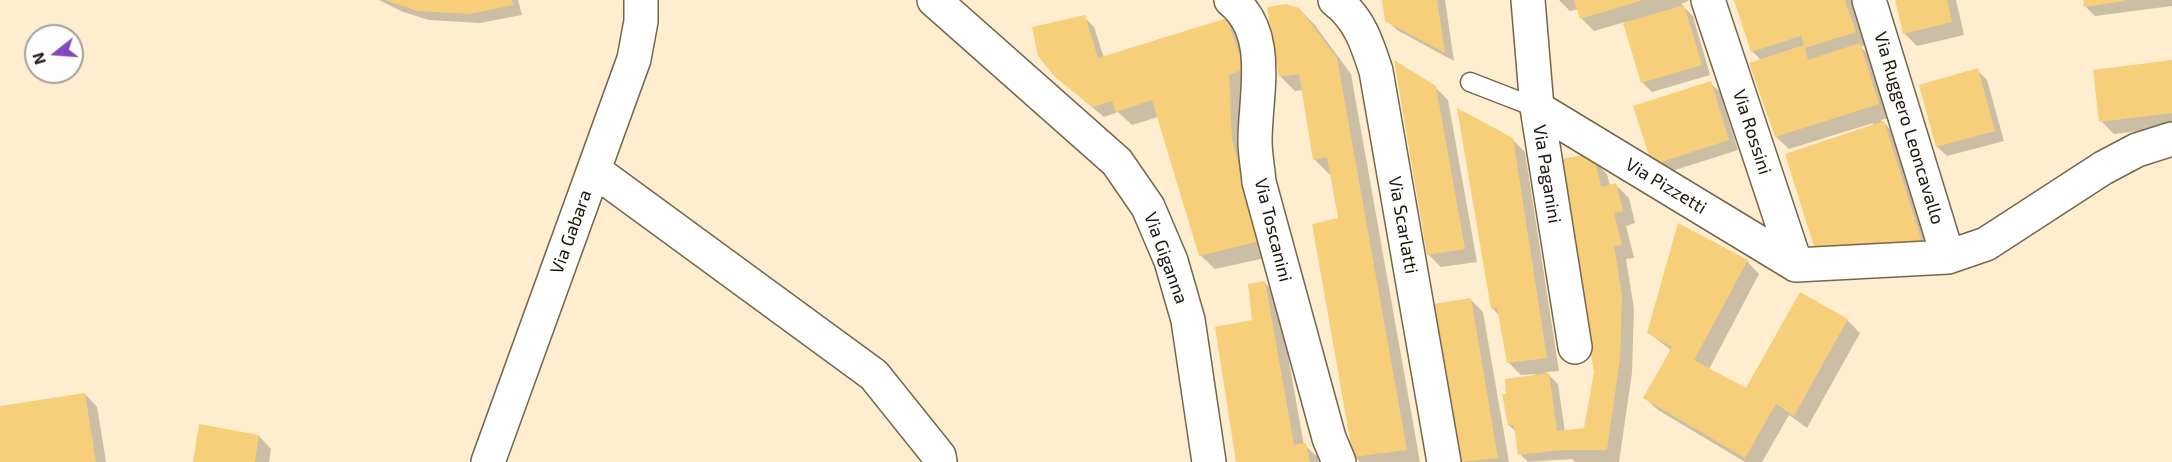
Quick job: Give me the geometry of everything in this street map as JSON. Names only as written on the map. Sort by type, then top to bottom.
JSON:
[{"type":"street","name":"Via Gabara","points":[[488,462],[634,60],[641,21],[641,0]]},
{"type":"street","name":"Via Toscanini","points":[[1231,0],[1240,7],[1251,29],[1258,55],[1261,82],[1255,141],[1259,182],[1329,438],[1339,462]]},
{"type":"street","name":"Via Scarlatti","points":[[1335,0],[1348,9],[1364,35],[1376,70],[1444,462]]},
{"type":"street","name":"Via Paganini","points":[[1528,0],[1537,108],[1575,347]]},
{"type":"street","name":"Via Rossini","points":[[1708,0],[1796,265]]},
{"type":"street","name":"Via Ruggero Leoncavallo","points":[[1869,0],[1948,257]]},
{"type":"street","name":"Via Giganna","points":[[938,1],[985,48],[1118,162],[1148,207],[1171,261],[1188,320],[1209,462]]},
{"type":"street","name":"Via Pizzetti","points":[[1537,108],[1796,265]]},
{"type":"street","points":[[1796,265],[1948,257],[1986,244],[2103,168],[2137,150],[2172,139]]},
{"type":"street","points":[[594,170],[874,375],[939,456],[940,462]]},
{"type":"lane","points":[[1470,82],[1537,108]]},
{"type":"building","points":[[385,0],[512,0],[514,5],[469,14],[418,11]]},
{"type":"building","points":[[1382,0],[1437,0],[1445,53],[1385,21]]},
{"type":"building","points":[[1574,0],[1640,0],[1640,1],[1580,19]]},
{"type":"building","points":[[1734,0],[1845,0],[1856,32],[1805,48],[1808,60],[1860,43],[1879,104],[1775,137],[1749,63],[1804,45],[1801,36],[1751,52]]},
{"type":"building","points":[[1895,0],[1947,0],[1952,22],[1903,34]]},
{"type":"building","points":[[2083,0],[2125,0],[2125,1],[2084,7]]},
{"type":"building","points":[[1286,4],[1299,8],[1337,58],[1407,450],[1353,457],[1312,224],[1338,218],[1327,157],[1313,160],[1299,74],[1279,77],[1267,7]]},
{"type":"building","points":[[1684,5],[1702,65],[1641,83],[1623,23]]},
{"type":"building","points":[[1085,15],[1098,58],[1227,18],[1244,69],[1229,75],[1232,139],[1260,241],[1199,256],[1152,100],[1116,112],[1112,101],[1093,107],[1056,78],[1038,56],[1032,27]]},
{"type":"building","points":[[1394,60],[1436,86],[1465,249],[1427,255]]},
{"type":"building","points":[[2172,60],[2172,113],[2099,122],[2093,70]]},
{"type":"building","points":[[1978,68],[1995,131],[1936,147],[1919,85]]},
{"type":"building","points":[[1711,81],[1729,140],[1652,165],[1633,106]]},
{"type":"building","points":[[1457,108],[1513,138],[1547,358],[1507,363],[1497,308],[1491,309]]},
{"type":"building","points":[[1884,121],[1924,248],[1815,250],[1785,154]]},
{"type":"building","points":[[1587,154],[1595,160],[1601,187],[1616,183],[1623,211],[1614,213],[1622,245],[1614,246],[1622,295],[1620,359],[1607,450],[1561,450],[1518,455],[1514,425],[1508,426],[1502,394],[1506,394],[1505,379],[1549,373],[1557,431],[1584,428],[1594,372],[1557,160]]},
{"type":"building","points":[[1678,223],[1748,260],[1694,360],[1746,388],[1800,292],[1848,319],[1794,416],[1776,404],[1745,458],[1643,398],[1672,347],[1647,333]]},
{"type":"building","points":[[1265,281],[1294,445],[1306,443],[1310,462],[1236,462],[1215,327],[1252,320],[1248,284]]},
{"type":"building","points":[[1471,298],[1498,458],[1459,462],[1434,304]]},
{"type":"building","points":[[85,393],[96,462],[0,462],[0,406]]},
{"type":"building","points":[[199,424],[259,435],[255,462],[193,462]]}]
